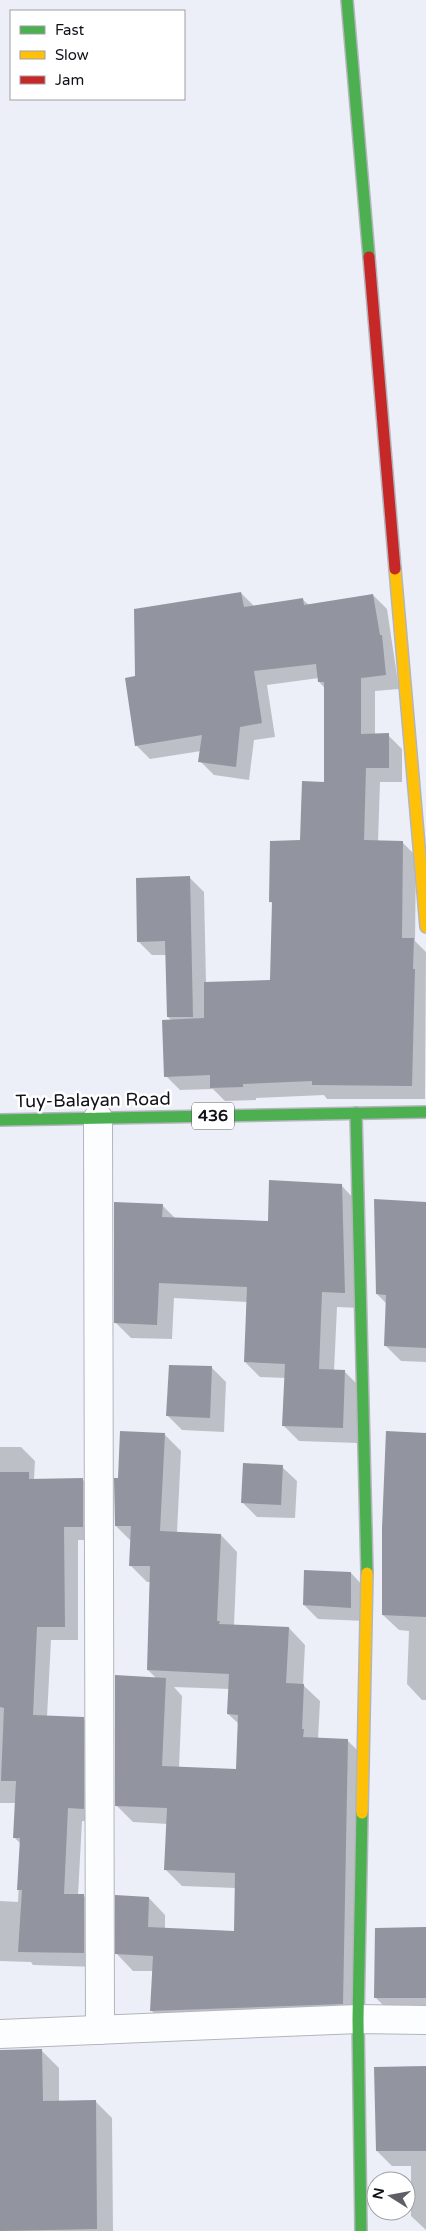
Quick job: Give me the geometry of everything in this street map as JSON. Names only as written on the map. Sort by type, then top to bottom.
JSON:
[{"type":"street","points":[[347,0],[426,928]]},
{"type":"street","name":"Tuy-Balayan Road","points":[[0,1120],[426,1112]]},
{"type":"street","points":[[356,1113],[367,1573],[358,2019],[361,2231]]},
{"type":"street","points":[[98,1118],[100,2030]]},
{"type":"street","points":[[0,2034],[358,2019],[426,2020]]},
{"type":"building","points":[[241,592],[244,607],[303,598],[304,605],[373,594],[380,635],[382,635],[386,675],[361,678],[361,734],[389,733],[389,768],[366,768],[364,840],[403,841],[402,938],[414,938],[412,1086],[312,1085],[312,1081],[243,1084],[243,1087],[210,1088],[210,1075],[164,1077],[162,1020],[204,1018],[204,982],[270,980],[272,902],[269,902],[270,841],[300,840],[302,781],[324,782],[324,682],[318,682],[316,664],[254,671],[262,723],[240,727],[236,767],[198,762],[202,735],[135,746],[125,678],[135,676],[134,609]]},
{"type":"building","points":[[190,876],[193,1017],[167,1017],[165,941],[137,942],[136,878]]},
{"type":"building","points":[[269,1180],[342,1184],[345,1293],[322,1292],[319,1369],[345,1370],[343,1428],[282,1426],[285,1364],[244,1362],[247,1287],[159,1283],[157,1325],[114,1323],[114,1202],[163,1204],[162,1217],[268,1221]]},
{"type":"building","points":[[374,1199],[426,1202],[426,1348],[384,1346],[386,1295],[376,1294]]},
{"type":"building","points":[[169,1365],[212,1366],[210,1418],[166,1416]]},
{"type":"building","points":[[120,1431],[165,1433],[160,1531],[221,1534],[217,1621],[220,1621],[219,1624],[289,1627],[286,1683],[304,1684],[303,1737],[348,1739],[343,2004],[150,2011],[153,1956],[115,1954],[115,1895],[149,1897],[148,1927],[234,1931],[235,1873],[164,1870],[167,1808],[115,1806],[115,1675],[166,1678],[162,1766],[236,1769],[238,1715],[227,1714],[229,1674],[147,1670],[150,1566],[129,1566],[131,1526],[115,1526],[114,1478],[118,1478]]},
{"type":"building","points":[[386,1431],[426,1433],[426,1617],[382,1615],[382,1528]]},
{"type":"building","points":[[243,1463],[283,1465],[281,1505],[241,1503]]},
{"type":"building","points":[[0,1472],[29,1472],[29,1479],[83,1478],[83,1527],[64,1527],[65,1627],[37,1627],[33,1715],[84,1717],[84,1809],[68,1808],[64,1894],[84,1894],[84,1953],[18,1952],[22,1890],[17,1890],[20,1838],[13,1838],[16,1781],[1,1781],[4,1708],[0,1707]]},
{"type":"building","points":[[304,1570],[351,1572],[351,1608],[303,1605]]},
{"type":"building","points":[[426,1927],[426,1998],[374,1998],[375,1928]]},
{"type":"building","points":[[42,2049],[43,2101],[96,2100],[97,2229],[0,2231],[0,2050]]},
{"type":"building","points":[[426,2066],[426,2151],[376,2151],[374,2067]]},
{"type":"traffic: fast","points":[[347,0],[369,257]]},
{"type":"traffic: fast","points":[[0,1120],[426,1112]]},
{"type":"traffic: fast","points":[[356,1113],[367,1573]]},
{"type":"traffic: fast","points":[[361,2231],[358,2019],[362,1813]]},
{"type":"traffic: slow","points":[[395,569],[426,927]]},
{"type":"traffic: slow","points":[[362,1813],[367,1573]]},
{"type":"traffic: jam","points":[[369,257],[395,569]]}]
